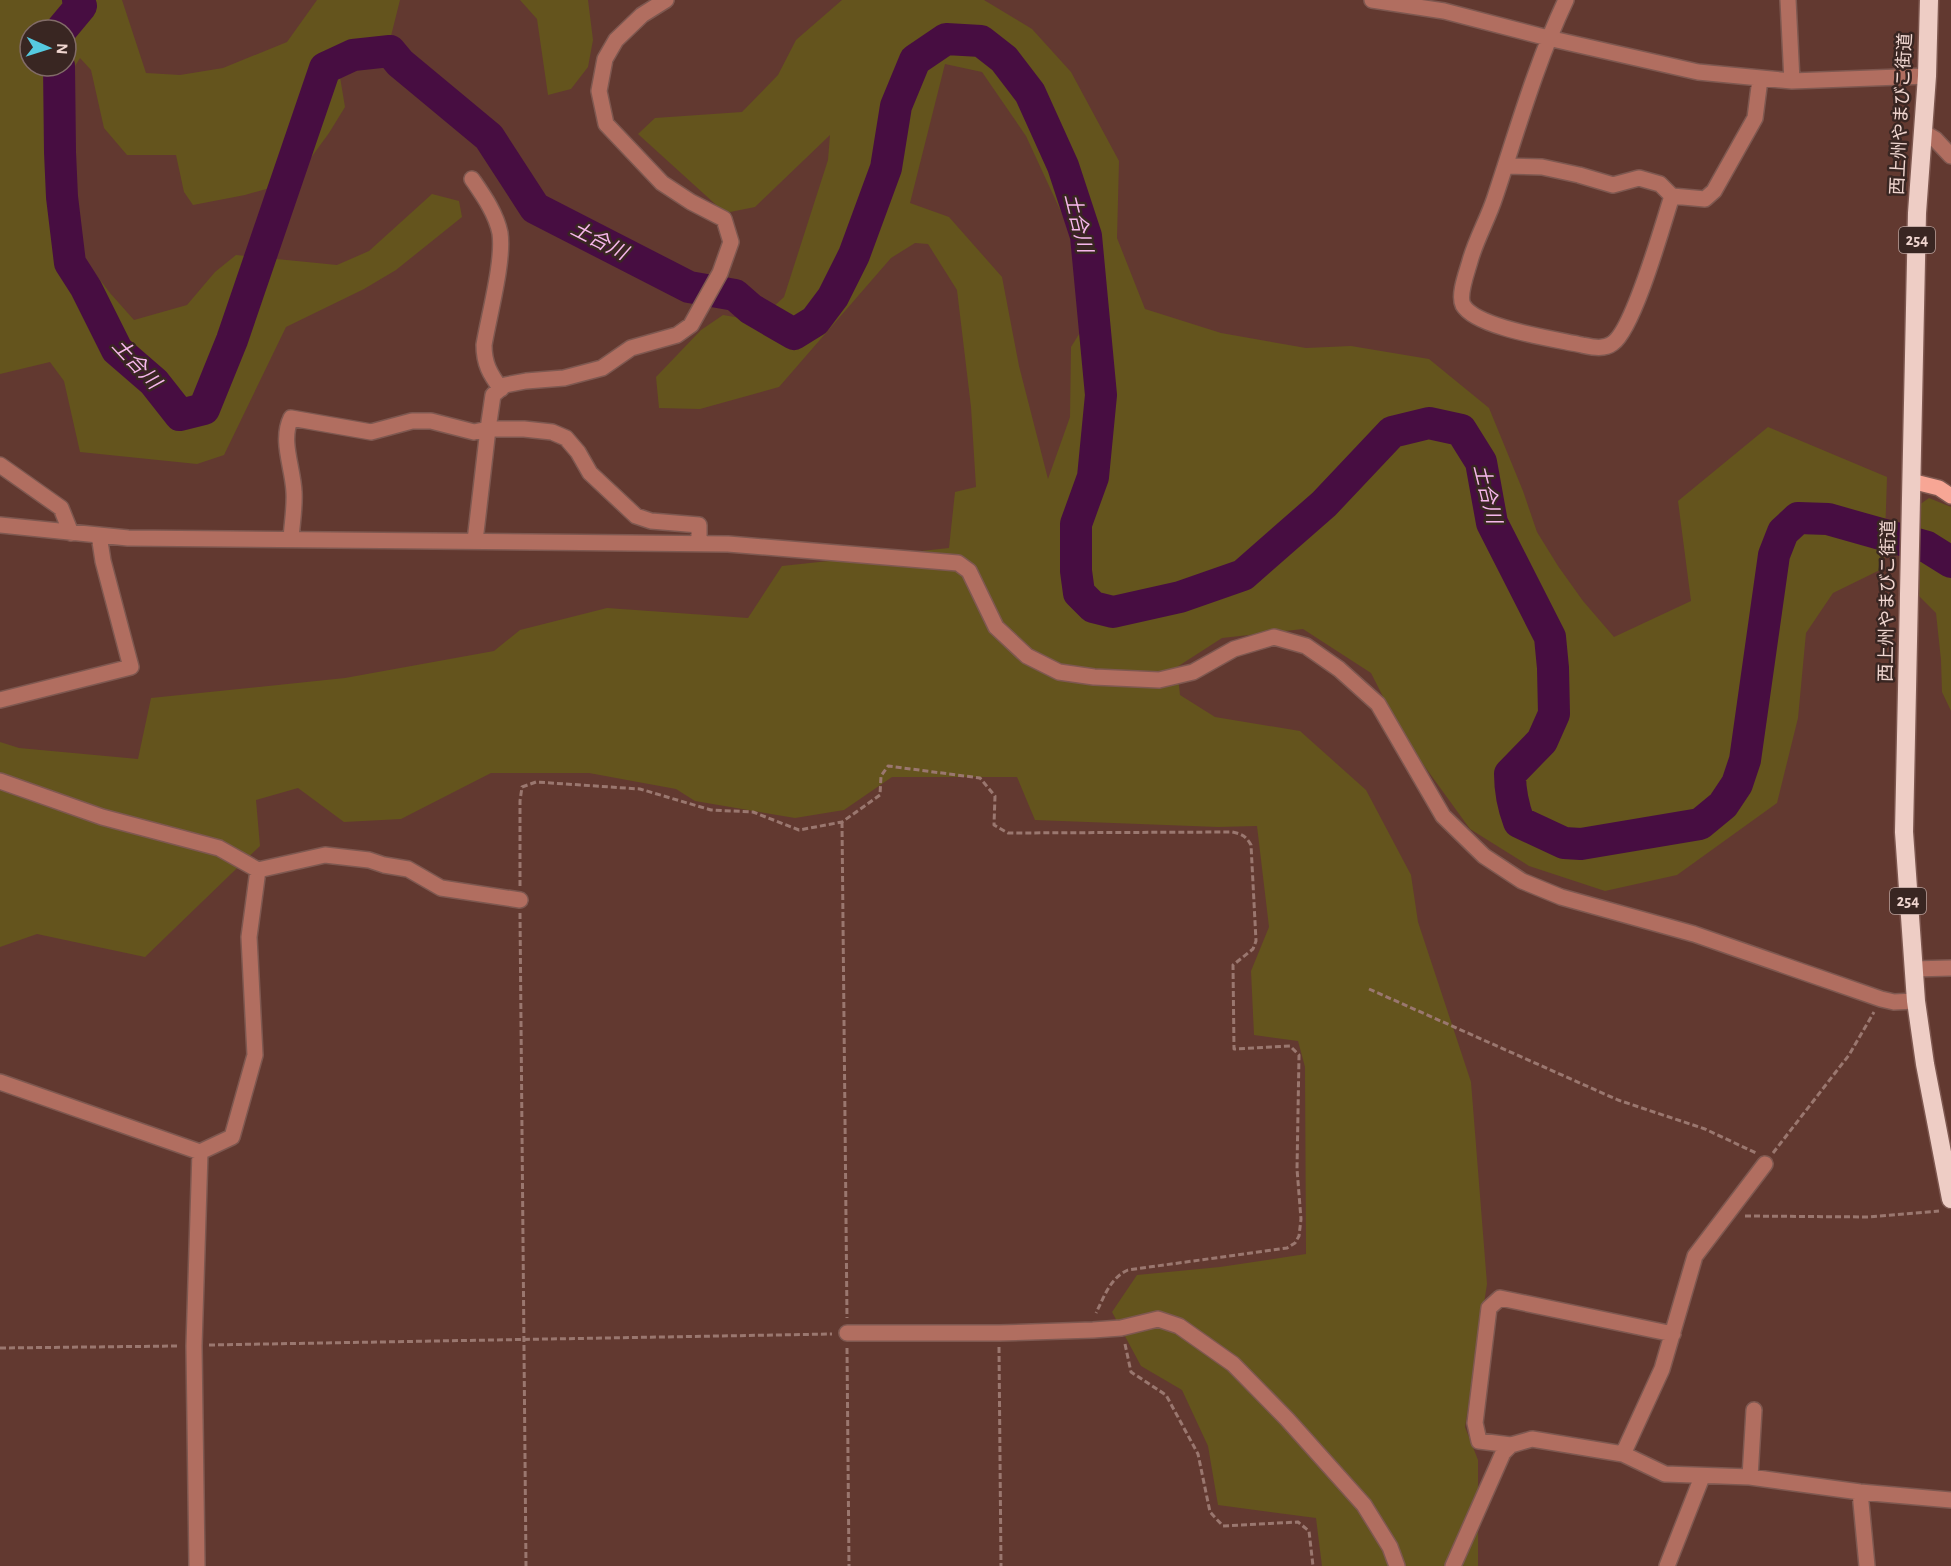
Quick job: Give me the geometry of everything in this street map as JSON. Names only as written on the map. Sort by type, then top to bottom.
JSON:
[{"type":"highway","name":"西上州やまびこ街道","points":[[1929,0],[1927,76],[1917,213],[1904,832],[1916,1001],[1944,1129],[1946,1205]]},
{"type":"main road","points":[[1911,481],[1939,488],[1951,496]]},
{"type":"street","points":[[475,541],[493,395],[505,385],[564,378],[602,368],[631,348],[677,335],[692,325],[720,273],[731,242],[724,219],[691,202],[662,183],[606,124],[599,91],[605,59],[616,40],[642,15],[666,0]]},
{"type":"street","points":[[1372,0],[1444,11],[1548,38],[1698,72],[1792,81],[1927,76]]},
{"type":"street","points":[[1566,0],[1548,38],[1494,200],[1470,259],[1461,296],[1462,303],[1472,316],[1504,328],[1594,347],[1612,344],[1622,334],[1652,261],[1672,196]]},
{"type":"street","points":[[1788,0],[1792,81]]},
{"type":"street","points":[[1504,166],[1542,167],[1579,174],[1613,185],[1639,178],[1660,184],[1672,196],[1705,199],[1714,191],[1755,118],[1760,79]]},
{"type":"street","points":[[1923,132],[1935,139],[1951,156]]},
{"type":"street","points":[[472,179],[488,202],[500,233],[500,258],[484,356],[488,370],[501,389]]},
{"type":"street","points":[[291,539],[294,492],[287,451],[287,427],[291,418],[372,432],[412,421],[431,421],[474,432],[488,429],[552,432],[566,438],[578,452],[590,473],[636,516],[651,521],[699,525],[699,543]]},
{"type":"street","points":[[0,465],[62,508],[71,533]]},
{"type":"street","points":[[0,525],[128,538],[728,544],[958,563],[969,571],[996,627],[1027,656],[1059,672],[1094,677],[1159,680],[1193,672],[1234,649],[1274,637],[1306,646],[1340,669],[1378,704],[1443,816],[1484,856],[1522,881],[1561,897],[1694,934],[1881,999],[1894,1002],[1916,1001]]},
{"type":"street","points":[[0,700],[131,668],[103,561],[99,535]]},
{"type":"street","points":[[0,781],[102,817],[219,848],[258,870],[325,855],[369,860],[408,869],[441,888],[520,900]]},
{"type":"street","points":[[0,1082],[200,1152],[232,1137],[255,1055],[249,937],[258,870]]},
{"type":"street","points":[[1913,969],[1951,968]]},
{"type":"street","points":[[197,1566],[194,1346],[200,1152]]},
{"type":"street","points":[[1623,1454],[1662,1369],[1695,1256],[1766,1162]]},
{"type":"street","points":[[1673,1334],[1500,1298],[1489,1308],[1475,1423],[1479,1441],[1511,1445],[1532,1439],[1623,1454],[1665,1474],[1750,1477],[1860,1492],[1951,1500]]},
{"type":"street","points":[[847,1333],[999,1333],[1093,1330],[1121,1328],[1158,1319],[1179,1326],[1233,1364],[1287,1419],[1364,1505],[1390,1547],[1397,1566]]},
{"type":"street","points":[[1750,1477],[1754,1410]]},
{"type":"street","points":[[1453,1566],[1503,1453],[1511,1445]]},
{"type":"street","points":[[1667,1566],[1702,1477]]},
{"type":"street","points":[[1860,1492],[1867,1566]]},
{"type":"path","points":[[526,1566],[520,900],[522,787],[536,782],[640,789],[711,810],[753,812],[799,830],[842,822],[880,795],[881,776],[888,766],[980,778],[995,796],[994,825],[1008,833],[1232,832],[1241,833],[1247,837],[1251,845],[1256,941],[1253,948],[1233,965],[1234,1049],[1290,1046],[1299,1055],[1297,1169],[1301,1219],[1299,1236],[1295,1244],[1287,1248],[1128,1270],[1118,1275],[1111,1284],[1095,1315],[1093,1330]]},
{"type":"path","points":[[842,822],[849,1566]]},
{"type":"path","points":[[1369,989],[1618,1100],[1705,1128],[1766,1162],[1849,1055],[1881,999]]},
{"type":"path","points":[[1729,1211],[1742,1216],[1869,1217],[1946,1205]]},
{"type":"path","points":[[1121,1328],[1131,1372],[1166,1395],[1198,1454],[1210,1512],[1223,1526],[1298,1522],[1309,1531],[1313,1566]]},
{"type":"path","points":[[0,1348],[524,1341],[847,1333]]},
{"type":"path","points":[[999,1333],[1001,1566]]},
{"type":"shaded area","points":[[0,0],[122,0],[146,73],[180,75],[223,68],[287,42],[317,0],[400,0],[391,36],[340,77],[345,107],[294,181],[245,195],[193,205],[184,192],[176,155],[127,155],[104,128],[91,70],[80,58],[78,61],[78,18],[18,18],[18,78],[72,78],[76,248],[134,320],[187,305],[215,272],[236,255],[337,265],[369,251],[432,194],[459,201],[462,217],[396,270],[364,289],[286,327],[224,455],[197,464],[80,452],[64,381],[50,362],[0,374]]},
{"type":"shaded area","points":[[520,0],[588,0],[593,40],[588,67],[571,89],[548,95],[537,19]]},
{"type":"shaded area","points":[[842,0],[984,0],[1032,29],[1071,72],[1119,161],[1117,238],[1145,309],[1221,333],[1306,348],[1351,346],[1429,359],[1489,408],[1537,532],[1583,601],[1614,637],[1691,601],[1678,501],[1768,427],[1887,477],[1884,568],[1833,593],[1806,633],[1798,718],[1777,803],[1677,875],[1605,891],[1529,866],[1470,829],[1404,738],[1371,673],[1303,629],[1222,638],[1177,667],[1180,695],[1215,717],[1300,731],[1366,790],[1411,875],[1418,922],[1471,1082],[1487,1284],[1465,1427],[1478,1460],[1478,1566],[1322,1566],[1316,1518],[1218,1505],[1208,1446],[1182,1390],[1141,1366],[1112,1312],[1137,1275],[1220,1267],[1306,1254],[1305,1067],[1298,1041],[1254,1035],[1251,971],[1269,927],[1257,826],[1218,827],[1035,820],[1017,777],[892,777],[844,810],[795,818],[695,801],[676,789],[589,773],[491,773],[401,819],[344,822],[298,788],[256,800],[260,846],[145,957],[37,934],[0,947],[0,742],[19,748],[138,759],[151,698],[345,678],[494,651],[520,630],[607,608],[748,618],[782,566],[949,548],[955,492],[976,487],[971,407],[957,290],[928,244],[915,243],[891,258],[779,387],[700,409],[659,408],[656,377],[701,330],[723,315],[758,321],[784,297],[828,160],[830,135],[755,207],[725,213],[638,134],[655,118],[742,112],[778,75],[796,40]],"holes":[[[945,64],[982,72],[1026,136],[1068,227],[1081,288],[1081,331],[1071,347],[1070,417],[1048,479],[1019,366],[1002,277],[949,217],[910,203]]]},
{"type":"shaded area","points":[[1929,498],[1951,507],[1951,711],[1942,692],[1936,613],[1919,596],[1921,529],[1919,505]]},
{"type":"waterway","name":"土合川","points":[[71,18],[81,6],[78,0]]},
{"type":"waterway","name":"土合川","points":[[59,78],[62,197],[70,263],[86,288],[117,350],[154,382],[180,415],[204,409],[232,340],[325,68],[353,55],[390,51],[400,63],[489,137],[535,208],[689,287],[735,295],[751,309],[794,334],[815,321],[833,297],[854,255],[886,168],[896,106],[915,60],[946,39],[981,41],[1004,59],[1030,93],[1063,166],[1086,236],[1101,395],[1093,477],[1076,524],[1076,571],[1079,593],[1093,607],[1113,612],[1180,597],[1243,575],[1324,504],[1392,432],[1429,423],[1461,430],[1481,462],[1492,523],[1550,637],[1554,714],[1542,741],[1510,774],[1514,804],[1519,822],[1564,843],[1581,844],[1700,824],[1723,805],[1737,784],[1745,760],[1774,555],[1783,532],[1798,518],[1828,519],[1927,547],[1951,562]]}]
